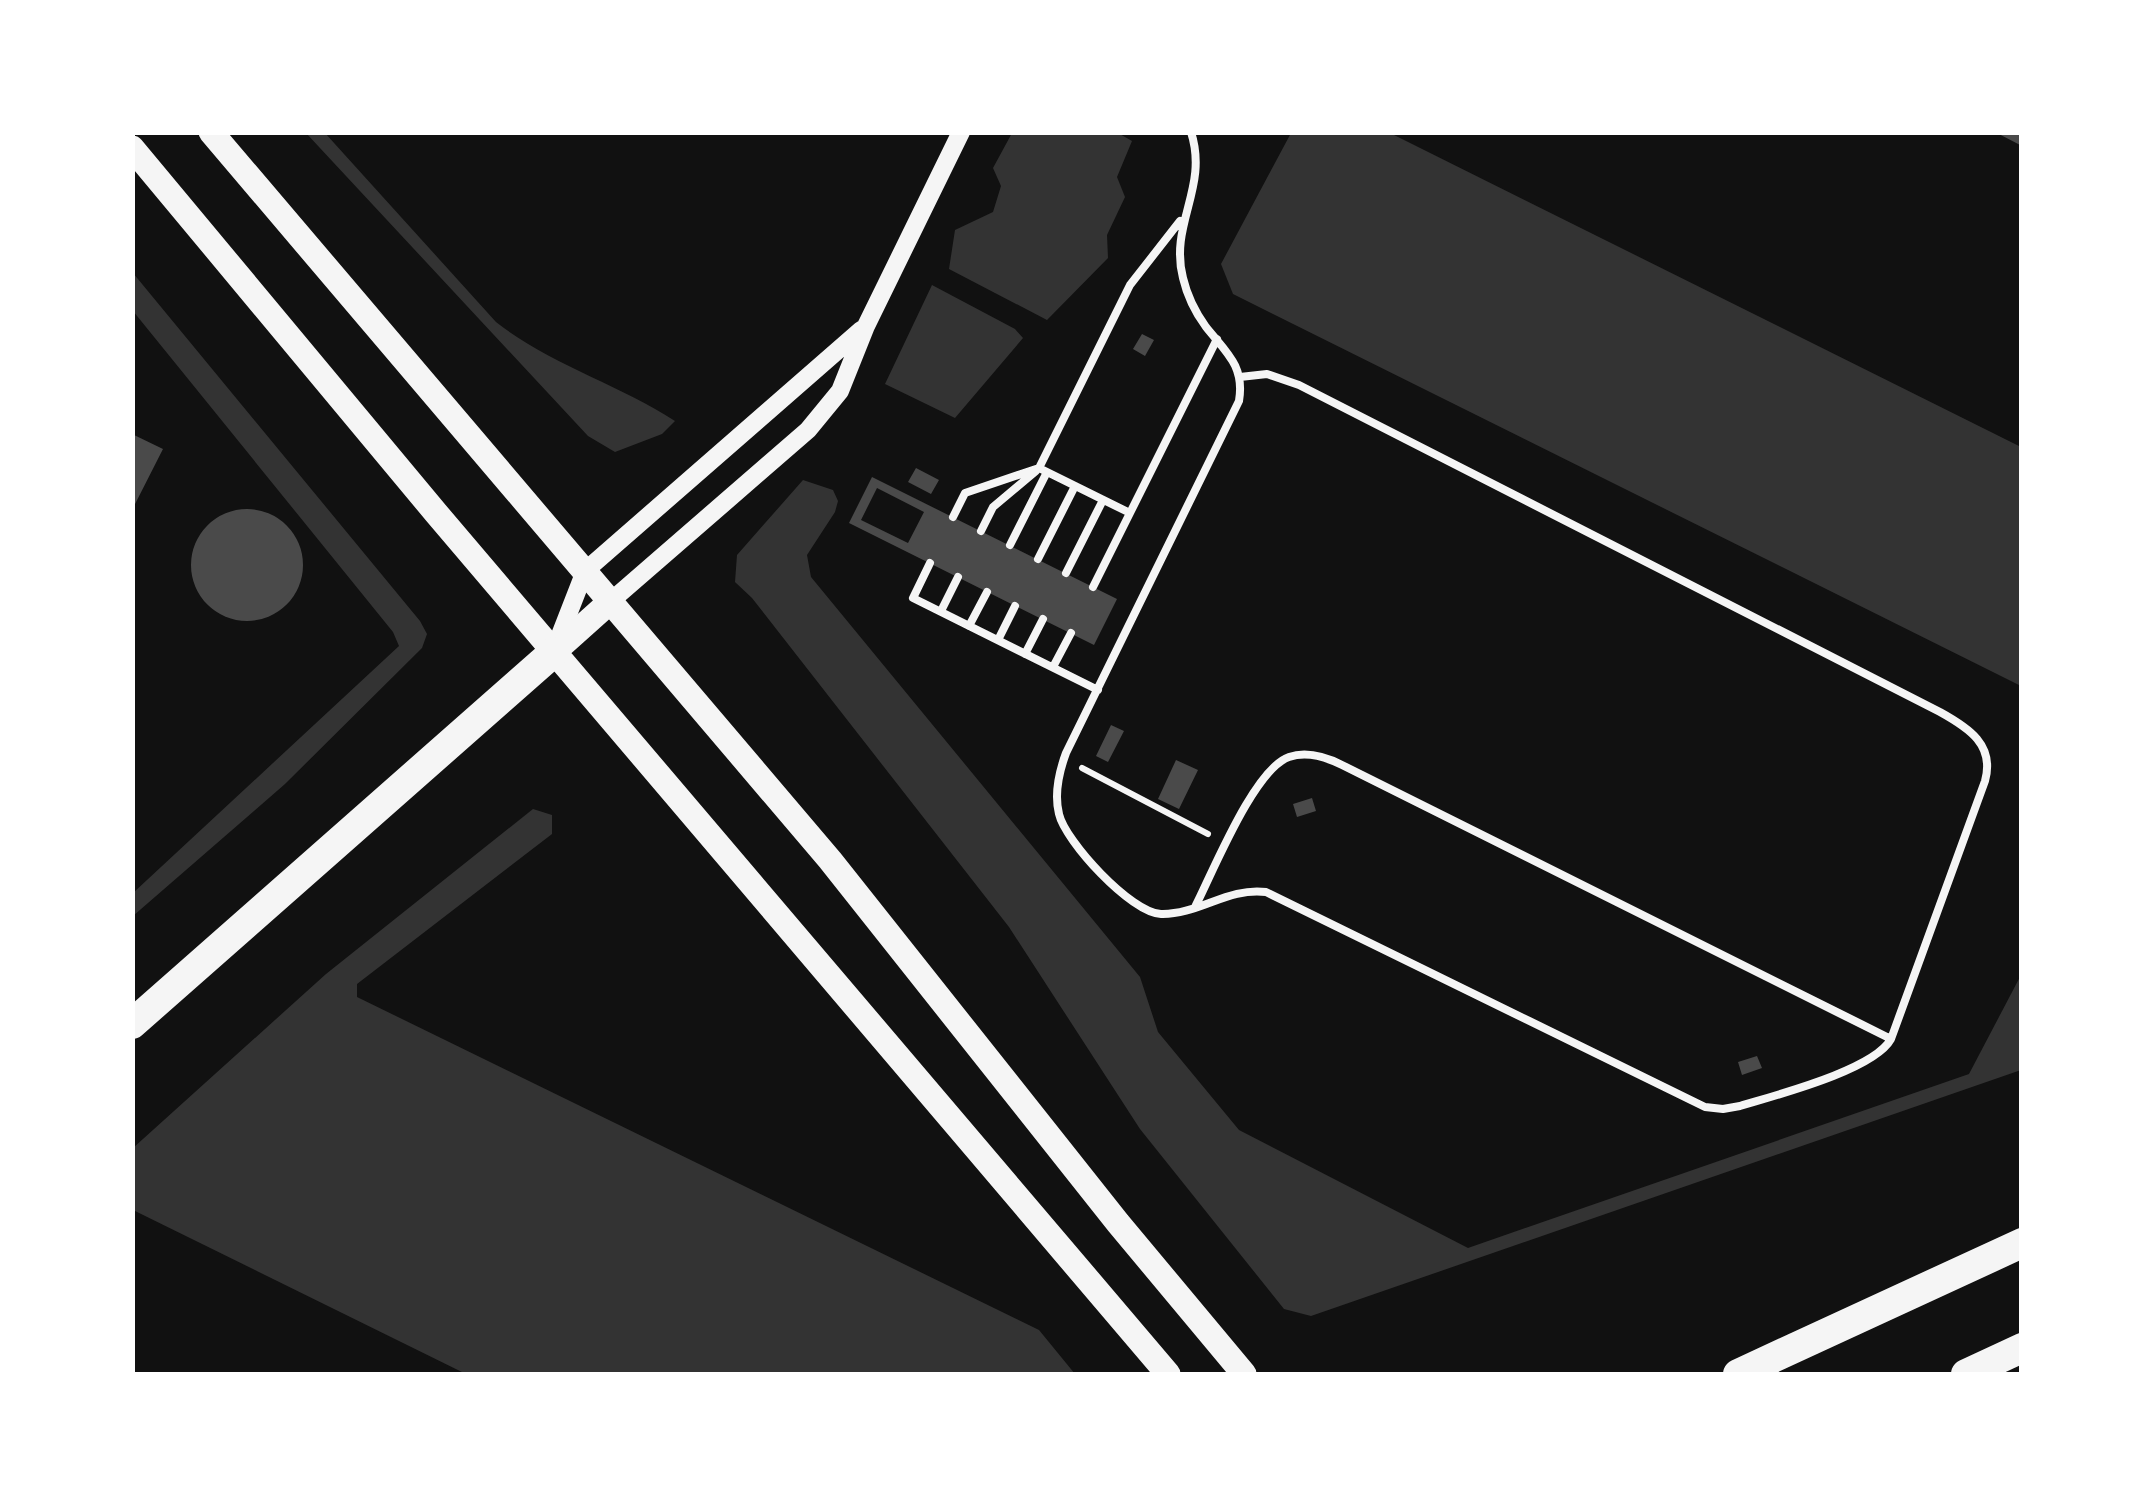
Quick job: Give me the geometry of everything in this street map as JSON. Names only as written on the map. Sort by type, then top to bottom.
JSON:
[{"type":"highway","points":[[132,1024],[554,652]]},
{"type":"highway","points":[[1738,1374],[2022,1243]]},
{"type":"highway","points":[[1966,1374],[2022,1348]]},
{"type":"main road","points":[[211,132],[890,932],[1118,1223],[1244,1374]]},
{"type":"main road","points":[[132,148],[1168,1374]]},
{"type":"main road","points":[[554,652],[611,601]]},
{"type":"street","points":[[611,601],[818,420],[840,391],[866,326],[961,132]]},
{"type":"street","points":[[554,652],[586,571],[866,326]]},
{"type":"lane","points":[[1192,132],[1197,170],[1178,247],[1184,281],[1200,319],[1230,353],[1240,376],[1239,402],[1064,758],[1058,784],[1059,816],[1118,893],[1139,908],[1157,914],[1244,891],[1266,892],[1711,1108],[1740,1106],[1876,1056],[1892,1039],[1985,782],[1988,757],[1980,740],[1940,712],[1298,385],[1267,374],[1240,376]]},
{"type":"lane","points":[[1010,545],[1134,277],[1186,214]]},
{"type":"lane","points":[[1094,587],[1217,339]]},
{"type":"lane","points":[[981,531],[993,507],[1043,470]]},
{"type":"lane","points":[[953,517],[966,493],[1043,470],[1130,514]]},
{"type":"lane","points":[[1038,559],[1074,486]]},
{"type":"lane","points":[[1066,574],[1103,500]]},
{"type":"lane","points":[[930,563],[912,598],[1098,690]]},
{"type":"lane","points":[[941,612],[958,577]]},
{"type":"lane","points":[[970,626],[987,592]]},
{"type":"lane","points":[[998,640],[1015,606]]},
{"type":"lane","points":[[1026,654],[1043,619]]},
{"type":"lane","points":[[1053,668],[1070,633]]},
{"type":"lane","points":[[1195,906],[1268,771],[1294,756],[1322,757],[1892,1039]]},
{"type":"path","points":[[1064,758],[1227,844]]},
{"type":"shaded area","points":[[306,133],[325,133],[496,322],[538,350],[675,421],[662,434],[615,452],[588,436]]},
{"type":"shaded area","points":[[1012,133],[1118,133],[1132,141],[1117,177],[1125,197],[1107,235],[1108,258],[1047,320],[949,269],[955,230],[993,212],[1001,186],[993,168]]},
{"type":"shaded area","points":[[1291,133],[1390,133],[2021,447],[2021,686],[1233,294],[1221,264]]},
{"type":"shaded area","points":[[133,273],[427,634],[422,648],[285,784],[133,916],[133,893],[399,646],[393,632],[133,311]]},
{"type":"shaded area","points":[[932,285],[1015,329],[1023,338],[955,418],[885,384]]},
{"type":"shaded area","points":[[803,480],[833,490],[838,501],[807,555],[811,577],[1140,977],[1158,1032],[1239,1130],[1468,1248],[1969,1074],[2021,975],[2021,1070],[1311,1316],[1284,1309],[1140,1129],[1009,927],[752,598],[735,582],[737,555]]},
{"type":"shaded area","points":[[533,809],[552,815],[552,834],[357,984],[357,997],[1039,1330],[1075,1374],[466,1374],[133,1210],[133,1148],[326,974]]},
{"type":"building","points":[[1995,132],[2022,132],[2022,146]]},
{"type":"building","points":[[1142,334],[1154,340],[1145,356],[1133,349]]},
{"type":"building","points":[[132,434],[163,449],[132,510]]},
{"type":"building","points":[[916,468],[939,480],[931,494],[908,482]]},
{"type":"building","points":[[872,477],[1117,599],[1094,645],[849,523]],"holes":[[[877,488],[924,512],[908,543],[861,520]]]},
{"type":"building","points":[[247,509],[268,514],[286,526],[298,544],[303,565],[298,586],[286,604],[268,616],[247,621],[226,616],[208,604],[196,586],[191,565],[196,544],[208,526],[226,514]]},
{"type":"building","points":[[1111,725],[1124,731],[1108,762],[1096,756]]},
{"type":"building","points":[[1176,760],[1198,770],[1179,809],[1158,799]]},
{"type":"building","points":[[1312,798],[1316,811],[1297,817],[1293,804]]},
{"type":"building","points":[[1757,1056],[1762,1068],[1742,1075],[1738,1062]]}]
